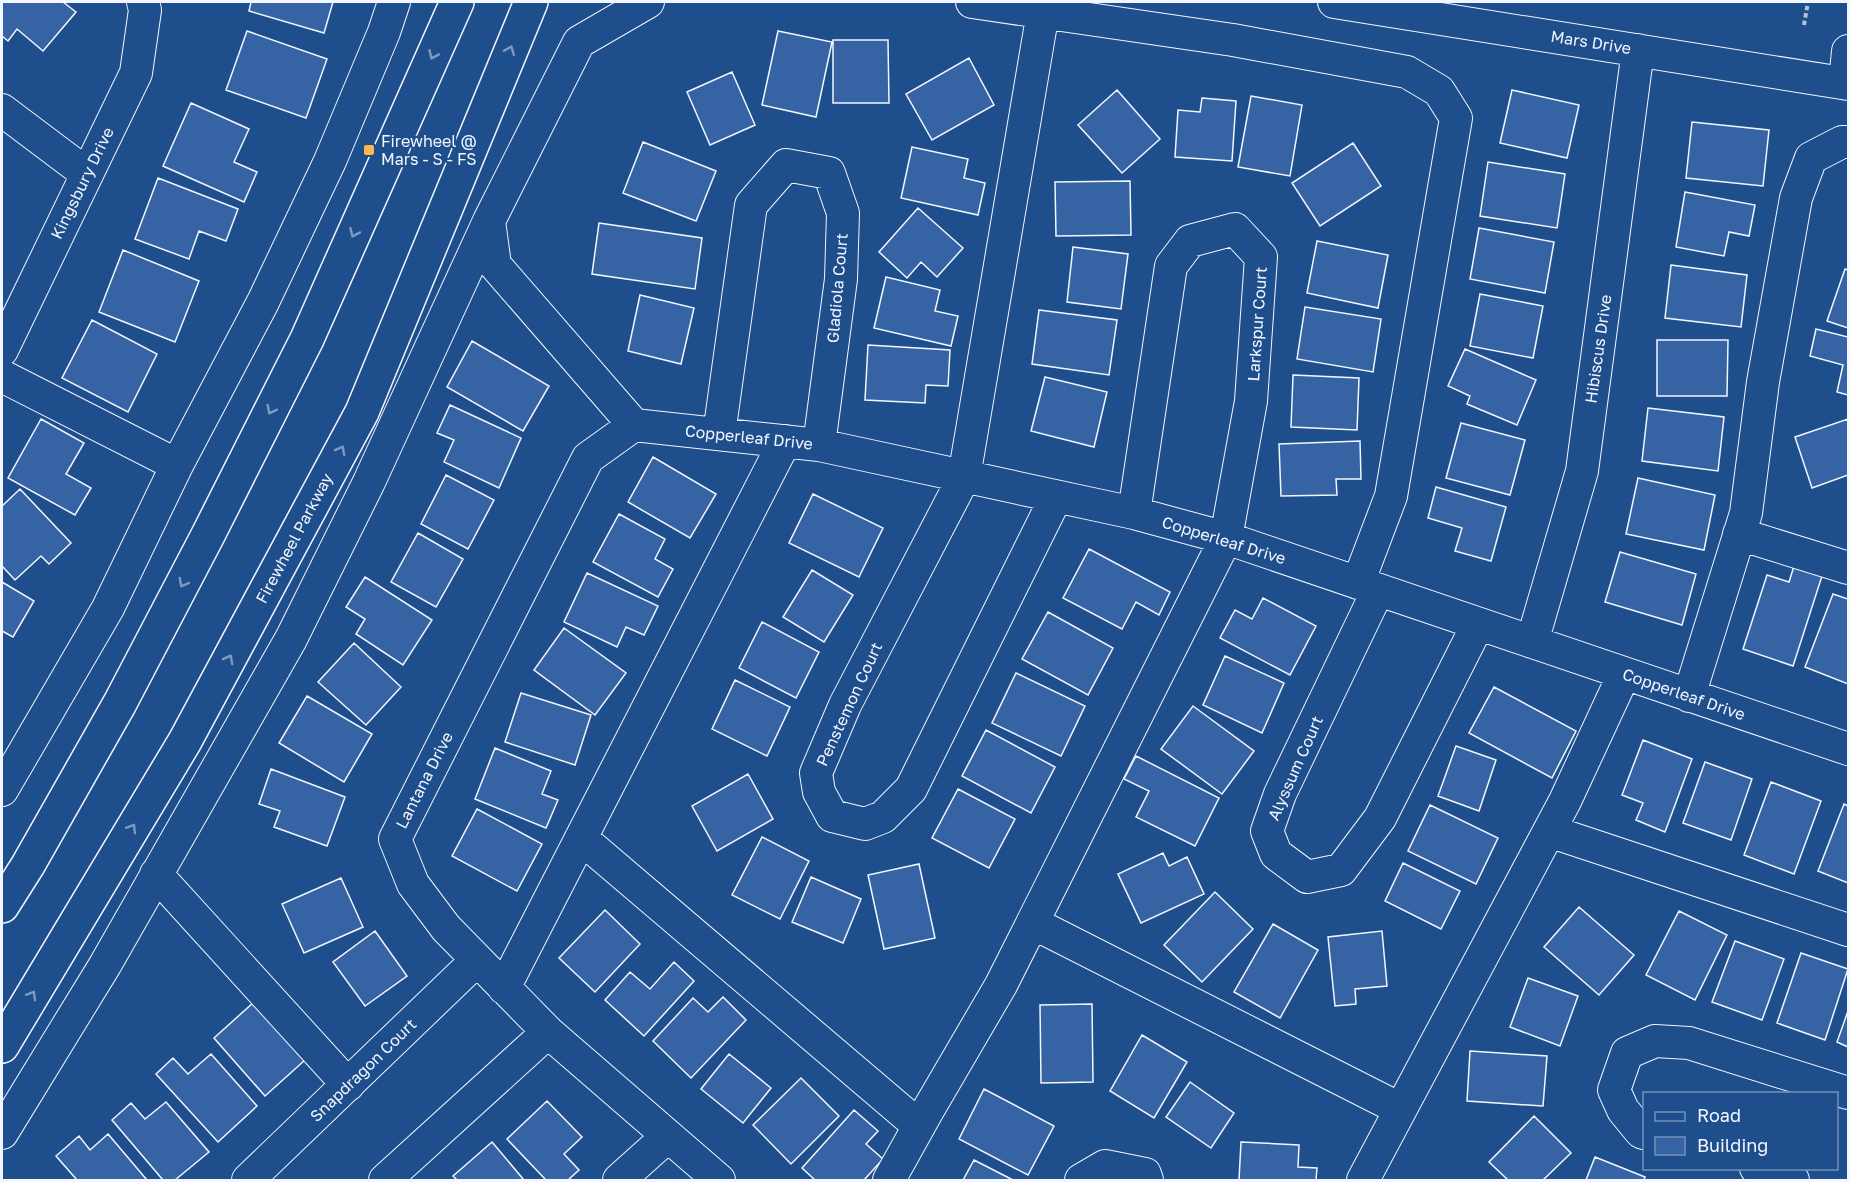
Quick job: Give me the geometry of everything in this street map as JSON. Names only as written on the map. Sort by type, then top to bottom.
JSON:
[{"type":"main road","points":[[2,906],[28,865],[120,703],[307,339],[457,2]]},
{"type":"main road","name":"Firewheel Parkway","points":[[2,1046],[185,741],[362,412],[531,2]]},
{"type":"street","points":[[2,790],[108,608],[177,465],[263,302],[330,161],[384,32],[394,2]]},
{"type":"street","points":[[2,1132],[105,965],[291,639],[369,482],[489,221],[579,42],[648,2]]},
{"type":"street","points":[[972,2],[1233,40],[1407,72],[1438,90],[1456,118],[1391,496],[1368,586]]},
{"type":"street","name":"Mars Drive","points":[[1334,2],[1846,84]]},
{"type":"street","name":"Kingsbury Drive","points":[[2,350],[136,73],[144,6]]},
{"type":"street","points":[[964,477],[1043,12]]},
{"type":"street","name":"Hibiscus Drive","points":[[1532,642],[1582,471],[1638,50]]},
{"type":"street","points":[[1846,84],[1848,51]]},
{"type":"street","points":[[2,111],[87,174]]},
{"type":"street","points":[[1689,696],[1746,513],[1763,382],[1796,198],[1811,158],[1842,142],[1848,142]]},
{"type":"street","name":"Gladiola Court","points":[[719,434],[752,205],[786,165],[829,173],[843,213],[841,279],[819,445]]},
{"type":"street","points":[[489,221],[495,265],[634,425]]},
{"type":"street","name":"Larkspur Court","points":[[1134,513],[1171,266],[1190,240],[1235,229],[1261,257],[1251,401],[1226,538]]},
{"type":"street","points":[[2,376],[177,465]]},
{"type":"street","name":"Copperleaf Drive","points":[[634,425],[819,445],[1134,513],[1226,538],[1848,748]]},
{"type":"street","name":"Lantana Drive","points":[[634,425],[588,458],[395,839],[412,884],[446,928],[548,1032],[720,1180]]},
{"type":"street","points":[[504,988],[785,441]]},
{"type":"street","name":"Penstemon Court","points":[[964,477],[845,705],[816,773],[819,792],[832,816],[866,824],[883,817],[911,789],[1056,497]]},
{"type":"street","points":[[1739,534],[1848,568]]},
{"type":"street","points":[[889,1180],[1001,985],[1226,538]]},
{"type":"street","name":"Alyssum Court","points":[[1368,586],[1280,794],[1267,831],[1276,854],[1307,878],[1341,870],[1380,818],[1478,624]]},
{"type":"street","points":[[1363,1180],[1549,831],[1624,674]]},
{"type":"street","points":[[1549,831],[1848,930]]},
{"type":"street","points":[[581,838],[919,1126]]},
{"type":"street","points":[[156,874],[348,1085]]},
{"type":"street","points":[[1033,923],[1400,1109]]},
{"type":"street","name":"Snapdragon Court","points":[[248,1180],[477,960]]},
{"type":"street","points":[[385,1180],[548,1032]]},
{"type":"street","points":[[1643,1132],[1623,1110],[1614,1090],[1627,1053],[1655,1041],[1689,1042],[1848,1093]]},
{"type":"street","points":[[619,1180],[668,1136]]},
{"type":"street","points":[[1081,1180],[1105,1166],[1145,1174],[1147,1180]]},
{"type":"street","points":[[1761,1170],[1792,1180]]},
{"type":"path","points":[[1804,25],[1808,2]]},
{"type":"building","points":[[2,2],[63,2],[76,12],[43,51],[17,29],[8,41],[2,36]]},
{"type":"building","points":[[251,2],[333,2],[324,33],[249,11]]},
{"type":"building","points":[[247,31],[327,59],[306,118],[226,90]]},
{"type":"building","points":[[778,31],[832,42],[816,117],[762,105]]},
{"type":"building","points":[[833,40],[888,40],[889,103],[833,103]]},
{"type":"building","points":[[969,58],[994,105],[932,140],[906,94]]},
{"type":"building","points":[[732,72],[755,125],[710,145],[687,92]]},
{"type":"building","points":[[1117,90],[1160,139],[1122,173],[1078,125]]},
{"type":"building","points":[[1512,90],[1579,105],[1567,158],[1500,143]]},
{"type":"building","points":[[1251,96],[1302,105],[1290,176],[1238,167]]},
{"type":"building","points":[[1202,98],[1236,101],[1232,161],[1175,157],[1178,110],[1200,112]]},
{"type":"building","points":[[191,103],[249,129],[234,162],[257,172],[244,202],[163,166]]},
{"type":"building","points":[[1692,122],[1769,130],[1763,186],[1686,178]]},
{"type":"building","points":[[643,142],[716,171],[696,221],[623,193]]},
{"type":"building","points":[[1353,143],[1381,186],[1320,226],[1292,183]]},
{"type":"building","points":[[912,147],[968,159],[964,178],[985,183],[978,215],[901,198]]},
{"type":"building","points":[[1488,162],[1565,174],[1557,228],[1480,216]]},
{"type":"building","points":[[158,178],[238,209],[226,241],[199,231],[189,259],[135,239]]},
{"type":"building","points":[[1130,181],[1131,235],[1056,236],[1055,182]]},
{"type":"building","points":[[1685,192],[1755,205],[1749,236],[1729,232],[1724,256],[1676,247]]},
{"type":"building","points":[[918,208],[963,248],[937,277],[921,262],[907,278],[879,252]]},
{"type":"building","points":[[599,223],[702,238],[695,289],[592,274]]},
{"type":"building","points":[[1479,228],[1554,242],[1545,293],[1470,279]]},
{"type":"building","points":[[1317,241],[1388,255],[1378,308],[1307,293]]},
{"type":"building","points":[[1073,247],[1128,254],[1121,309],[1067,302]]},
{"type":"building","points":[[123,250],[199,281],[175,342],[99,312]]},
{"type":"building","points":[[1671,265],[1747,275],[1741,327],[1665,318]]},
{"type":"building","points":[[1845,269],[1848,270],[1848,328],[1827,321]]},
{"type":"building","points":[[886,277],[940,290],[935,311],[958,316],[951,346],[874,328]]},
{"type":"building","points":[[1480,294],[1543,306],[1533,358],[1470,346]]},
{"type":"building","points":[[640,295],[694,308],[681,364],[628,351]]},
{"type":"building","points":[[1305,307],[1381,319],[1373,372],[1297,359]]},
{"type":"building","points":[[1039,310],[1117,320],[1109,375],[1032,364]]},
{"type":"building","points":[[92,320],[157,354],[128,412],[62,378]]},
{"type":"building","points":[[1816,329],[1848,337],[1848,395],[1837,392],[1843,365],[1810,356]]},
{"type":"building","points":[[1657,340],[1728,340],[1727,396],[1657,396]]},
{"type":"building","points":[[472,341],[549,386],[523,431],[447,387]]},
{"type":"building","points":[[868,345],[950,350],[948,386],[926,385],[925,403],[865,400]]},
{"type":"building","points":[[1465,349],[1536,380],[1517,425],[1467,404],[1470,396],[1448,386]]},
{"type":"building","points":[[1293,375],[1359,378],[1357,430],[1291,427]]},
{"type":"building","points":[[1045,377],[1107,392],[1094,447],[1031,431]]},
{"type":"building","points":[[450,405],[521,438],[499,488],[444,462],[454,440],[437,433]]},
{"type":"building","points":[[1648,408],[1724,417],[1718,471],[1642,461]]},
{"type":"building","points":[[41,419],[84,443],[66,474],[91,488],[75,515],[8,478]]},
{"type":"building","points":[[1848,419],[1848,475],[1812,488],[1795,437]]},
{"type":"building","points":[[1461,423],[1525,440],[1510,495],[1446,478]]},
{"type":"building","points":[[1360,441],[1361,479],[1336,479],[1337,495],[1281,496],[1279,444]]},
{"type":"building","points":[[653,457],[716,494],[690,538],[628,502]]},
{"type":"building","points":[[446,475],[494,500],[468,549],[421,524]]},
{"type":"building","points":[[1638,478],[1715,495],[1704,550],[1626,534]]},
{"type":"building","points":[[1436,487],[1506,507],[1491,561],[1455,551],[1462,528],[1428,518]]},
{"type":"building","points":[[20,489],[71,543],[49,564],[41,556],[15,580],[2,566],[2,506]]},
{"type":"building","points":[[813,494],[883,528],[859,577],[789,543]]},
{"type":"building","points":[[619,514],[665,539],[655,559],[673,569],[658,597],[593,562]]},
{"type":"building","points":[[418,533],[463,559],[436,607],[391,582]]},
{"type":"building","points":[[1089,549],[1170,592],[1159,615],[1136,602],[1122,629],[1063,598]]},
{"type":"building","points":[[1620,552],[1696,574],[1682,625],[1605,602]]},
{"type":"building","points":[[1794,566],[1822,576],[1793,666],[1743,649],[1767,575],[1789,582]]},
{"type":"building","points":[[812,570],[853,595],[824,642],[783,617]]},
{"type":"building","points":[[587,573],[658,606],[644,635],[626,627],[617,647],[564,622]]},
{"type":"building","points":[[365,577],[432,620],[403,665],[356,634],[365,619],[346,607]]},
{"type":"building","points":[[2,582],[34,601],[13,637],[2,631]]},
{"type":"building","points":[[1833,594],[1848,599],[1848,684],[1805,667]]},
{"type":"building","points":[[1263,598],[1316,626],[1290,675],[1220,638],[1235,610],[1252,619]]},
{"type":"building","points":[[1048,612],[1113,648],[1088,695],[1022,659]]},
{"type":"building","points":[[762,622],[819,652],[796,698],[739,668]]},
{"type":"building","points":[[564,628],[626,673],[595,715],[534,670]]},
{"type":"building","points":[[354,643],[401,687],[366,725],[318,682]]},
{"type":"building","points":[[1225,656],[1284,683],[1262,733],[1203,705]]},
{"type":"building","points":[[1016,673],[1085,706],[1061,756],[992,723]]},
{"type":"building","points":[[735,680],[790,707],[767,756],[712,729]]},
{"type":"building","points":[[1494,687],[1576,731],[1552,778],[1469,733]]},
{"type":"building","points":[[521,693],[591,715],[575,765],[505,742]]},
{"type":"building","points":[[307,696],[372,734],[344,782],[279,743]]},
{"type":"building","points":[[1193,706],[1254,751],[1222,794],[1161,749]]},
{"type":"building","points":[[986,730],[1055,767],[1031,813],[962,776]]},
{"type":"building","points":[[1643,740],[1692,759],[1665,832],[1636,820],[1643,803],[1622,795]]},
{"type":"building","points":[[1456,746],[1496,760],[1479,811],[1438,796]]},
{"type":"building","points":[[495,748],[551,771],[542,794],[558,800],[546,828],[475,799]]},
{"type":"building","points":[[1136,756],[1219,798],[1195,846],[1136,817],[1149,791],[1124,779]]},
{"type":"building","points":[[1705,762],[1752,779],[1731,840],[1683,823]]},
{"type":"building","points":[[271,769],[345,797],[327,846],[274,827],[280,811],[259,804]]},
{"type":"building","points":[[748,774],[773,819],[717,851],[692,806]]},
{"type":"building","points":[[1771,782],[1821,801],[1794,874],[1744,855]]},
{"type":"building","points":[[958,789],[1015,819],[989,868],[932,838]]},
{"type":"building","points":[[1844,804],[1848,806],[1848,883],[1818,871]]},
{"type":"building","points":[[1430,805],[1498,838],[1476,884],[1408,851]]},
{"type":"building","points":[[477,809],[542,844],[517,891],[452,856]]},
{"type":"building","points":[[762,837],[809,861],[780,919],[732,895]]},
{"type":"building","points":[[1163,853],[1169,866],[1187,857],[1204,894],[1141,923],[1118,874]]},
{"type":"building","points":[[1403,863],[1460,891],[1441,929],[1385,901]]},
{"type":"building","points":[[919,864],[935,938],[884,949],[868,875]]},
{"type":"building","points":[[811,877],[861,899],[843,943],[792,922]]},
{"type":"building","points":[[341,878],[363,927],[304,953],[282,904]]},
{"type":"building","points":[[1215,892],[1253,929],[1202,982],[1164,945]]},
{"type":"building","points":[[1579,907],[1634,955],[1599,995],[1544,947]]},
{"type":"building","points":[[605,910],[640,944],[595,992],[559,958]]},
{"type":"building","points":[[1679,911],[1727,935],[1695,1000],[1646,975]]},
{"type":"building","points":[[1273,924],[1318,950],[1280,1018],[1234,992]]},
{"type":"building","points":[[375,931],[407,976],[365,1006],[333,962]]},
{"type":"building","points":[[1382,931],[1387,986],[1355,989],[1356,1004],[1335,1006],[1328,937]]},
{"type":"building","points":[[1735,941],[1784,959],[1762,1020],[1712,1002]]},
{"type":"building","points":[[1801,953],[1848,969],[1825,1040],[1777,1023]]},
{"type":"building","points":[[674,962],[694,981],[644,1036],[605,1000],[630,972],[650,989]]},
{"type":"building","points":[[1528,978],[1578,996],[1560,1046],[1510,1027]]},
{"type":"building","points":[[723,997],[746,1020],[691,1078],[653,1041],[693,998],[708,1012]]},
{"type":"building","points":[[254,1002],[305,1060],[265,1096],[214,1038]]},
{"type":"building","points":[[1092,1004],[1093,1082],[1041,1083],[1040,1005]]},
{"type":"building","points":[[1848,1011],[1848,1047],[1837,1042]]},
{"type":"building","points":[[1142,1035],[1187,1062],[1154,1118],[1110,1091]]},
{"type":"building","points":[[1470,1051],[1547,1056],[1543,1106],[1467,1101]]},
{"type":"building","points":[[211,1054],[257,1106],[218,1142],[156,1074],[173,1058],[188,1074]]},
{"type":"building","points":[[729,1054],[771,1088],[743,1123],[701,1089]]},
{"type":"building","points":[[801,1078],[839,1116],[791,1164],[753,1125]]},
{"type":"building","points":[[1190,1082],[1234,1113],[1211,1148],[1166,1117]]},
{"type":"building","points":[[984,1089],[1054,1126],[1028,1175],[959,1139]]},
{"type":"building","points":[[547,1101],[582,1137],[564,1154],[579,1170],[568,1180],[546,1180],[507,1139]]},
{"type":"building","points":[[166,1102],[209,1152],[175,1180],[163,1180],[112,1120],[131,1103],[145,1119]]},
{"type":"building","points":[[854,1110],[878,1131],[866,1144],[883,1159],[864,1180],[815,1180],[802,1168]]},
{"type":"building","points":[[1534,1116],[1571,1153],[1543,1180],[1508,1180],[1489,1162]]},
{"type":"building","points":[[108,1134],[147,1180],[77,1180],[56,1156],[79,1136],[90,1150]]},
{"type":"building","points":[[492,1142],[524,1180],[457,1180],[453,1176]]},
{"type":"building","points":[[1241,1142],[1299,1145],[1298,1167],[1317,1168],[1316,1180],[1239,1180]]},
{"type":"building","points":[[1595,1157],[1645,1177],[1644,1180],[1586,1180]]},
{"type":"building","points":[[974,1160],[1013,1180],[963,1180]]},
{"type":"place","name":"Firewheel @ Mars - S - FS","points":[[369,150]]}]
